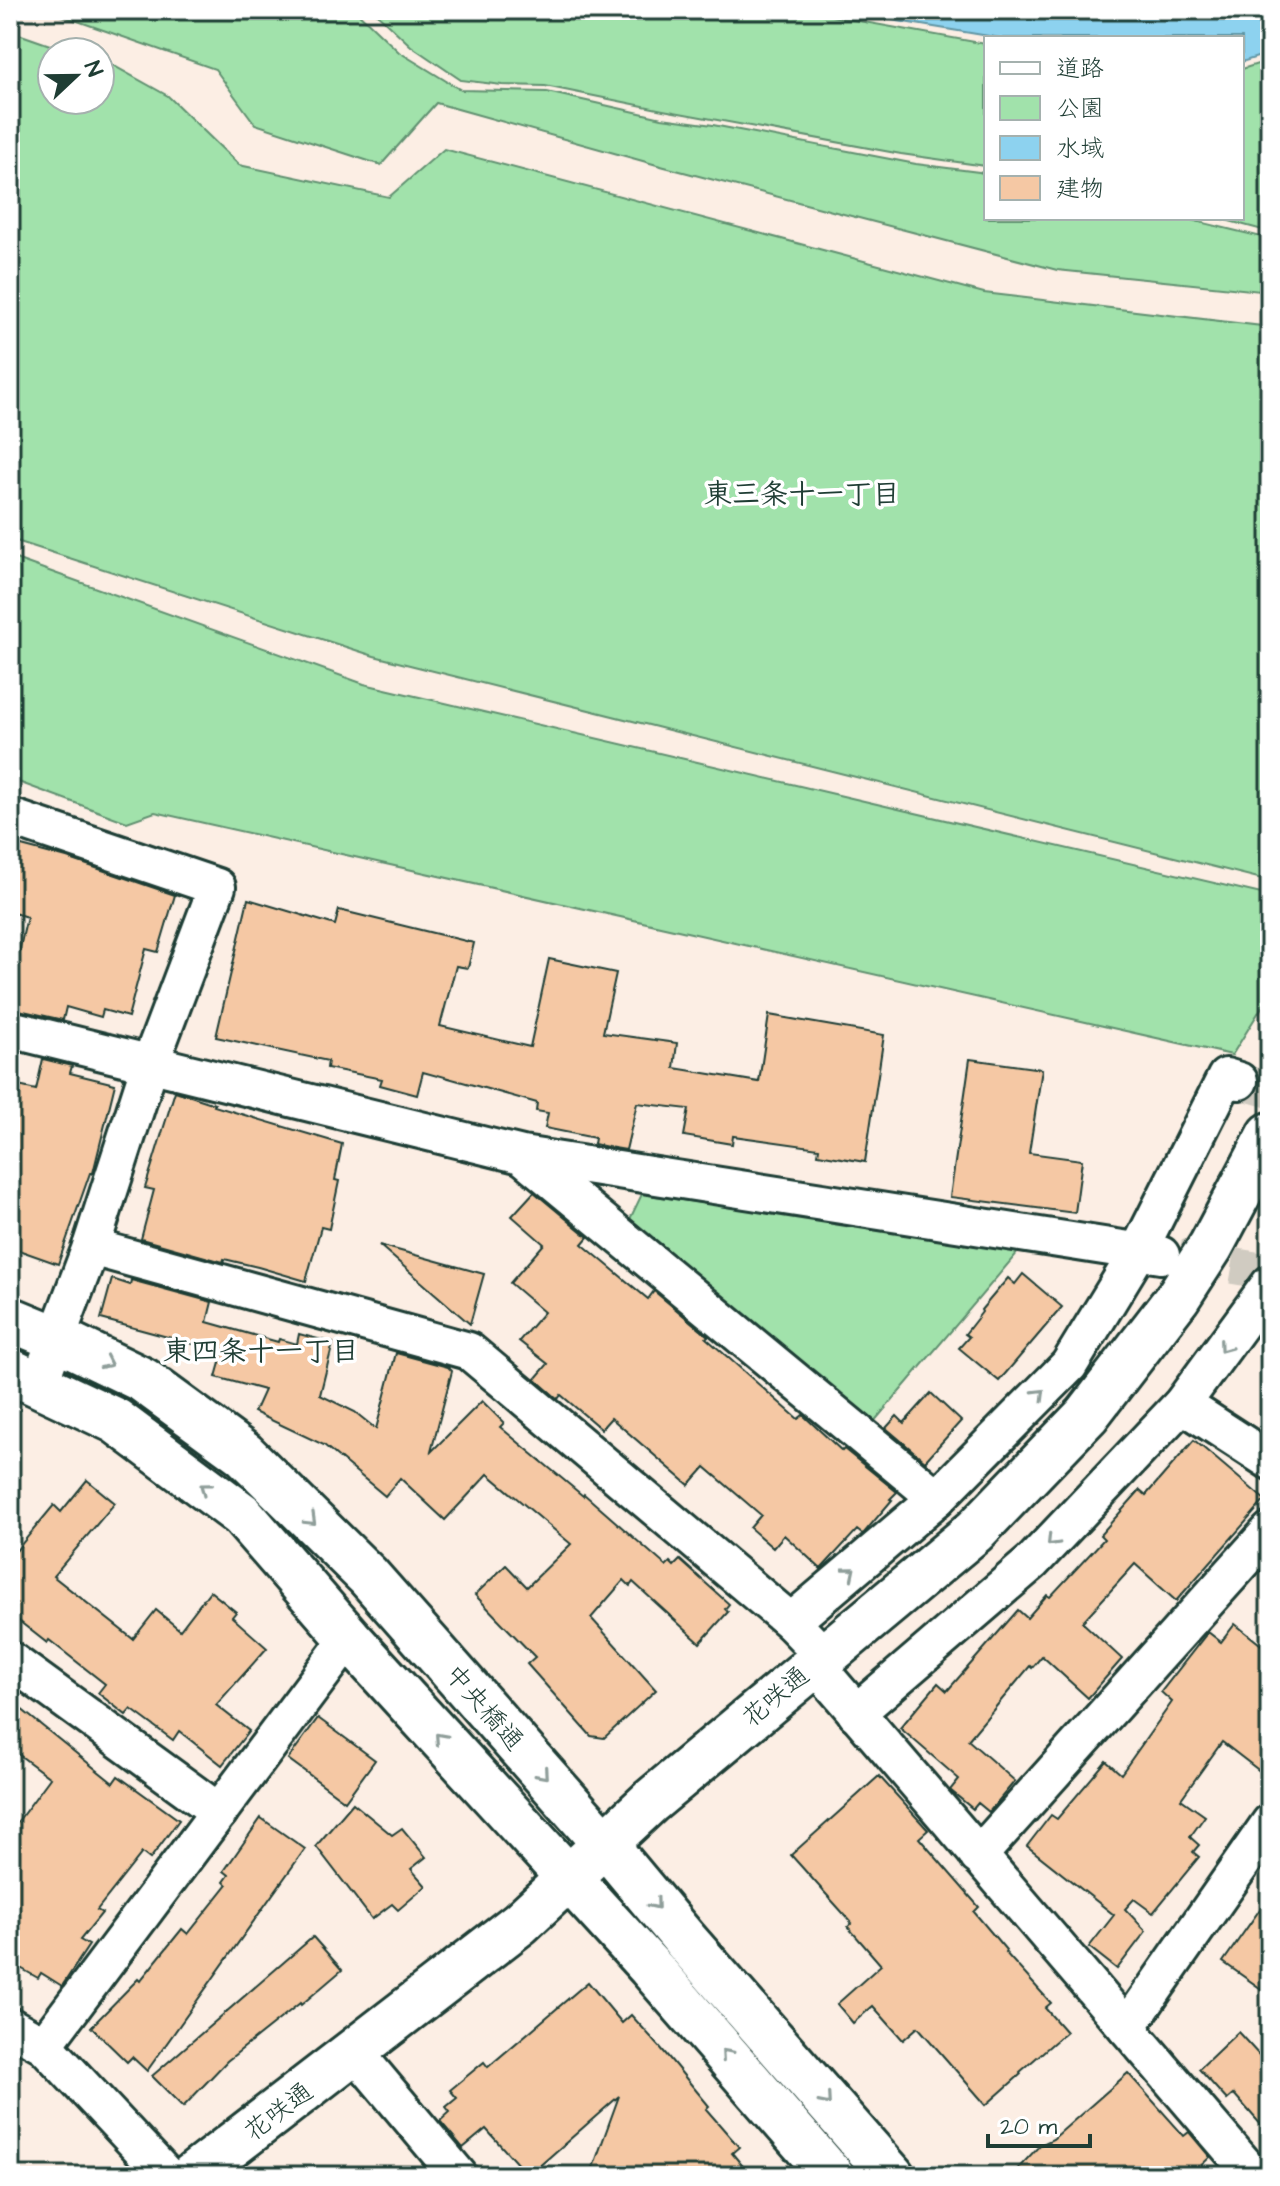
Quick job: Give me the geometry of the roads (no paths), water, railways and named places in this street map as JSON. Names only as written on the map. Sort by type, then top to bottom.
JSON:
[{"type":"street","points":[[10,817],[217,887],[150,1064],[91,1247],[56,1338],[25,1378]]},
{"type":"street","points":[[10,1029],[522,1155],[1150,1253]]},
{"type":"street","points":[[791,1622],[937,1498],[1069,1365],[1150,1253],[1226,1077],[1239,1081]]},
{"type":"street","name":"花咲通","points":[[192,2176],[520,1923],[651,1801],[975,1531],[1087,1415],[1178,1297],[1203,1259],[1270,1135]]},
{"type":"street","points":[[522,1155],[937,1498]]},
{"type":"street","points":[[91,1247],[469,1351],[791,1622],[856,1713],[1254,2176]]},
{"type":"street","points":[[856,1713],[1032,1562],[1182,1404],[1266,1275]]},
{"type":"street","name":"中央橋通","points":[[10,1319],[143,1380],[244,1454],[368,1576],[892,2176]]},
{"type":"street","name":"中央橋通","points":[[25,1378],[116,1421],[242,1515],[349,1638],[650,1967],[832,2176]]},
{"type":"street","points":[[1182,1404],[1270,1461]]},
{"type":"street","points":[[978,1856],[1270,1531]]},
{"type":"street","points":[[44,2045],[349,1638]]},
{"type":"street","points":[[10,1660],[219,1812]]},
{"type":"street","points":[[1127,2028],[1270,1823]]},
{"type":"street","points":[[10,2026],[44,2045],[167,2176]]},
{"type":"street","points":[[355,2052],[459,2176]]},
{"type":"water","points":[[830,10],[1270,10],[1270,53],[1244,61],[1244,36],[989,36]]},
{"type":"tunnel","points":[[1239,1081],[1270,1090]]},
{"type":"tunnel","points":[[1179,1257],[1258,1270]]},
{"type":"district","name":"東三条十一丁目","points":[[802,493]]},
{"type":"district","name":"東四条十一丁目","points":[[261,1350]]}]
